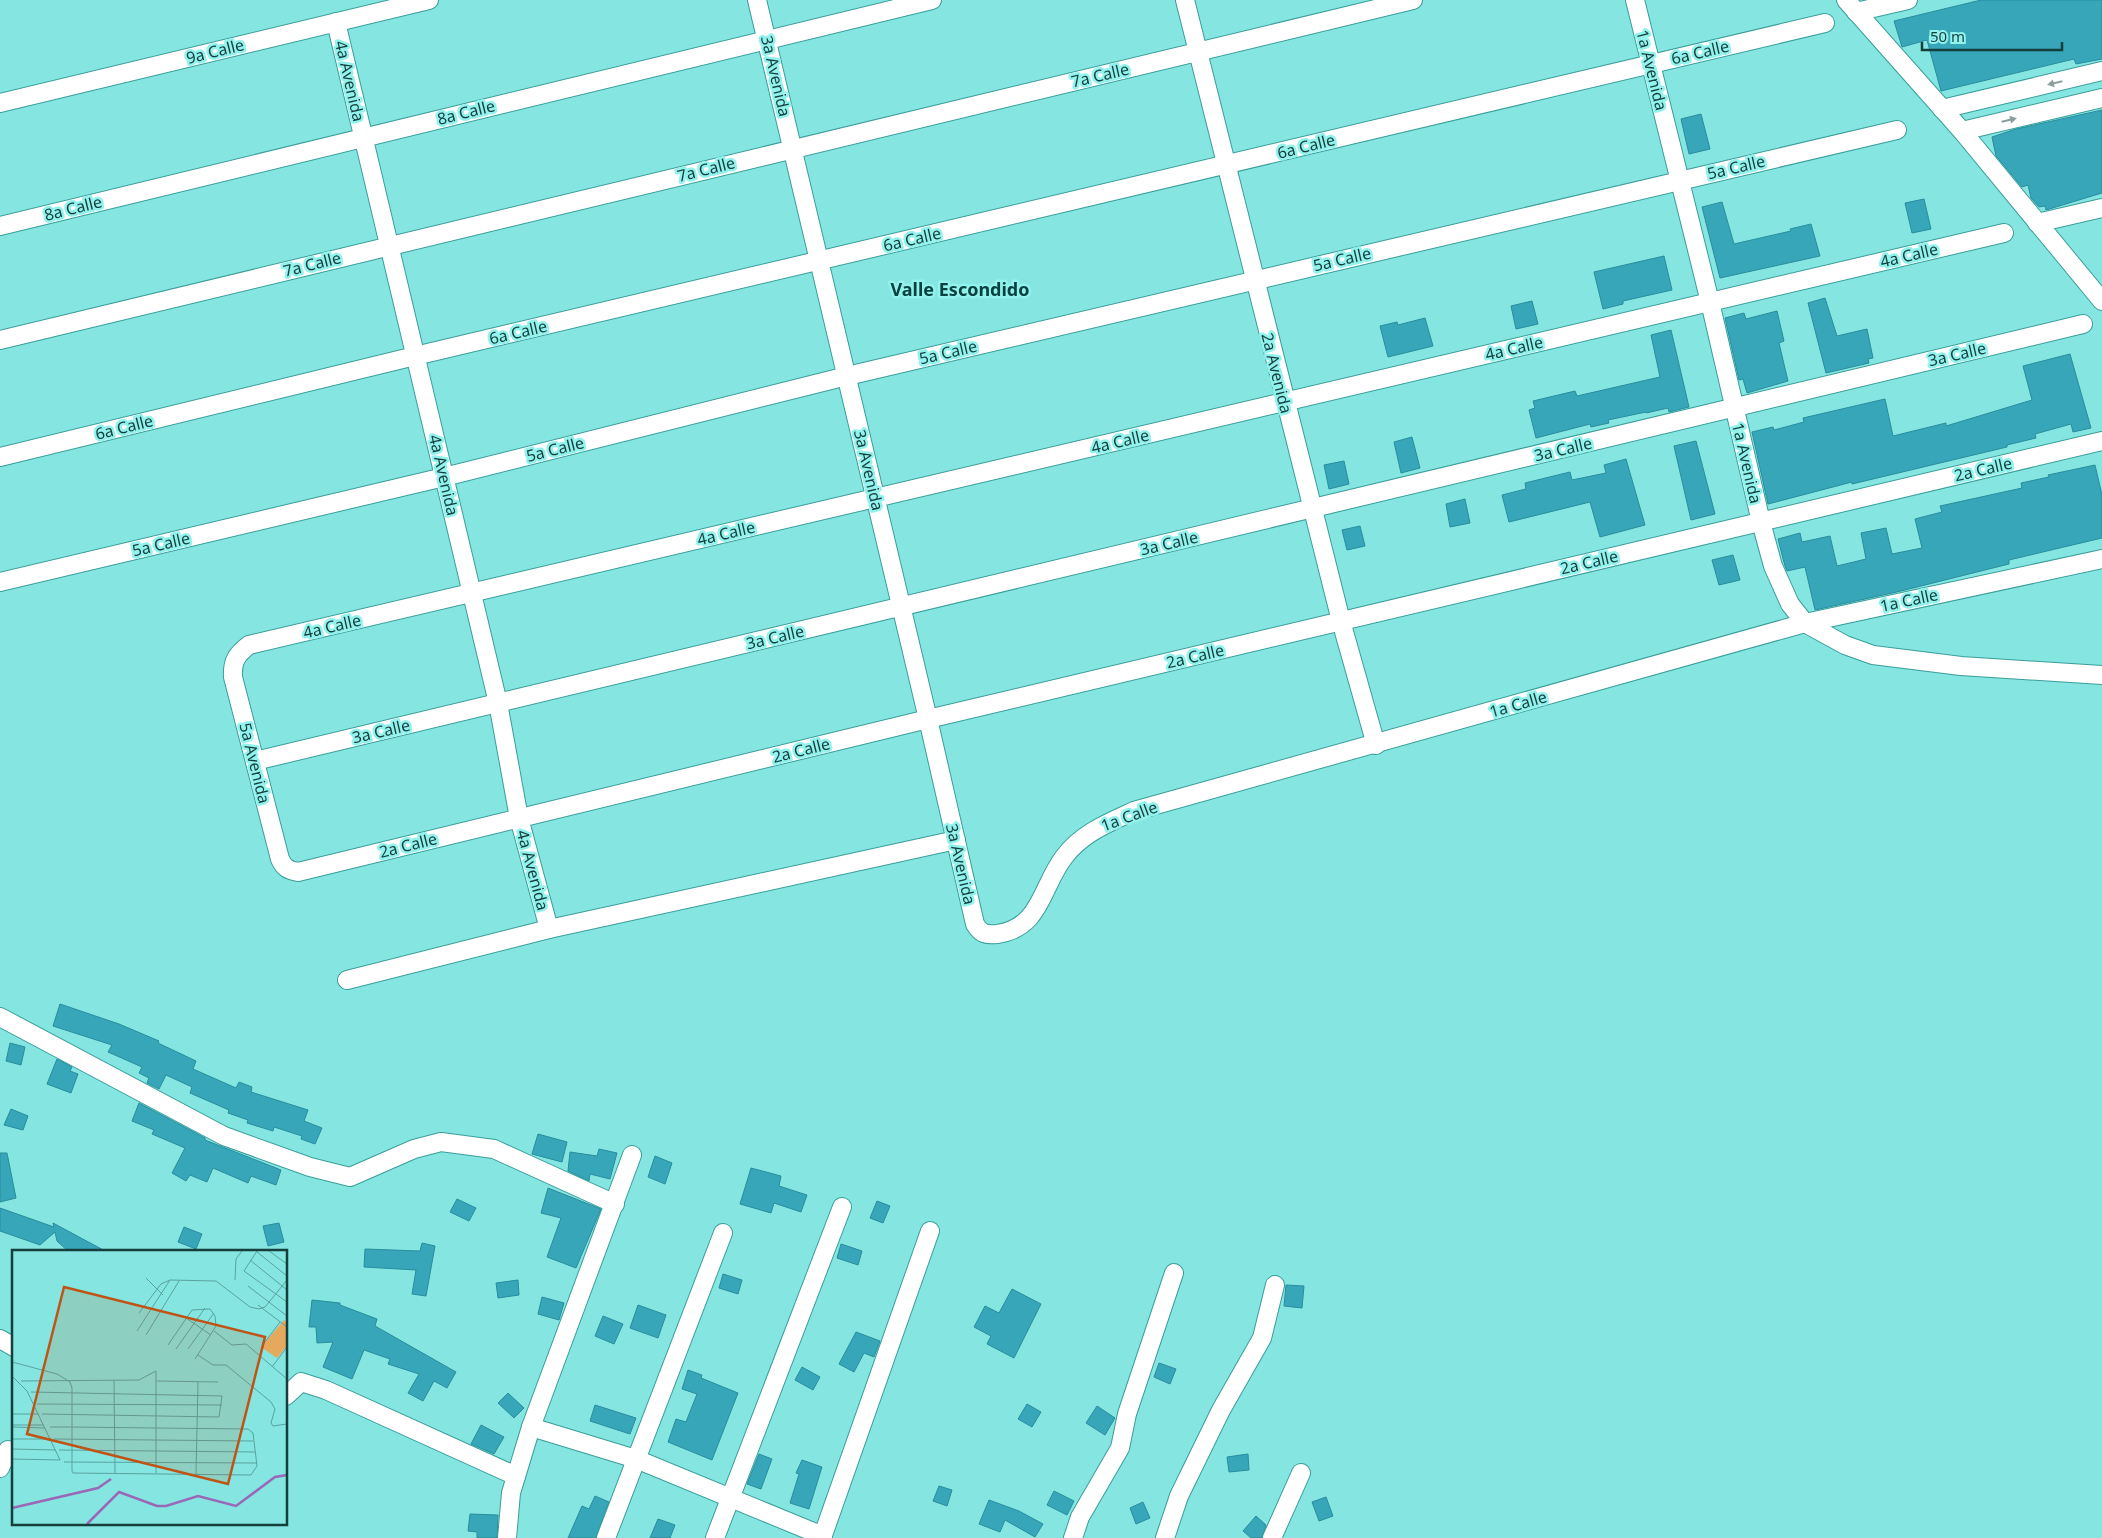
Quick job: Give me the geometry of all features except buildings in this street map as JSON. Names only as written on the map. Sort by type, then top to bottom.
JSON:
[{"type":"street","name":"9a Calle","points":[[0,103],[429,0]]},
{"type":"street","name":"3a Avenida","points":[[757,0],[902,607],[974,924],[979,932],[987,935]]},
{"type":"street","name":"8a Calle","points":[[0,226],[932,0]]},
{"type":"street","name":"2a Avenida","points":[[1184,0],[1284,402],[1341,622],[1376,745]]},
{"type":"street","name":"7a Calle","points":[[0,340],[1413,0]]},
{"type":"street","name":"1a Avenida","points":[[1635,0],[1710,302],[1761,522],[1773,566],[1790,604],[1805,623],[1845,644],[1873,655],[1961,666],[2102,675]]},
{"type":"street","points":[[1851,6],[1908,0]]},
{"type":"street","points":[[1851,6],[1962,131],[2102,301]]},
{"type":"street","name":"4a Avenida","points":[[336,22],[498,703],[519,818],[549,929]]},
{"type":"street","name":"6a Calle","points":[[0,457],[415,356],[1825,23]]},
{"type":"street","points":[[1942,109],[2102,71]]},
{"type":"street","points":[[1962,131],[2102,98]]},
{"type":"street","name":"5a Calle","points":[[0,582],[444,477],[847,376],[1897,130]]},
{"type":"street","points":[[2037,223],[2102,208]]},
{"type":"street","name":"4a Calle","points":[[238,653],[249,645],[2004,233]]},
{"type":"street","name":"3a Calle","points":[[255,761],[2083,324]]},
{"type":"street","name":"2a Calle","points":[[289,870],[298,872],[928,719],[2102,441]]},
{"type":"street","name":"1a Calle","points":[[987,935],[1015,931],[1032,916],[1064,857],[1091,831],[1134,811],[1376,745],[1805,623],[2102,559]]},
{"type":"street","name":"5a Avenida","points":[[238,653],[232,666],[233,677],[280,859],[283,866],[289,870]]},
{"type":"street","points":[[346,980],[549,929],[956,840]]},
{"type":"street","points":[[0,1017],[224,1136],[310,1167],[350,1177],[414,1149],[441,1142],[494,1150],[615,1204]]},
{"type":"street","points":[[507,1538],[511,1493],[531,1427],[632,1155]]},
{"type":"street","points":[[716,1538],[730,1496],[842,1208]]},
{"type":"street","points":[[531,1427],[636,1459],[730,1496],[823,1537],[930,1230]]},
{"type":"street","points":[[606,1538],[723,1233]]},
{"type":"street","points":[[1073,1538],[1080,1517],[1120,1448],[1127,1414],[1174,1273]]},
{"type":"street","points":[[1165,1538],[1179,1496],[1220,1410],[1262,1338],[1274,1284]]},
{"type":"street","points":[[0,1339],[12,1346]]},
{"type":"street","points":[[288,1394],[300,1382],[326,1390],[516,1476]]},
{"type":"street","points":[[0,1468],[8,1450]]},
{"type":"street","points":[[1272,1538],[1301,1473]]},
{"type":"district","name":"Valle Escondido","points":[[960,289]]}]
